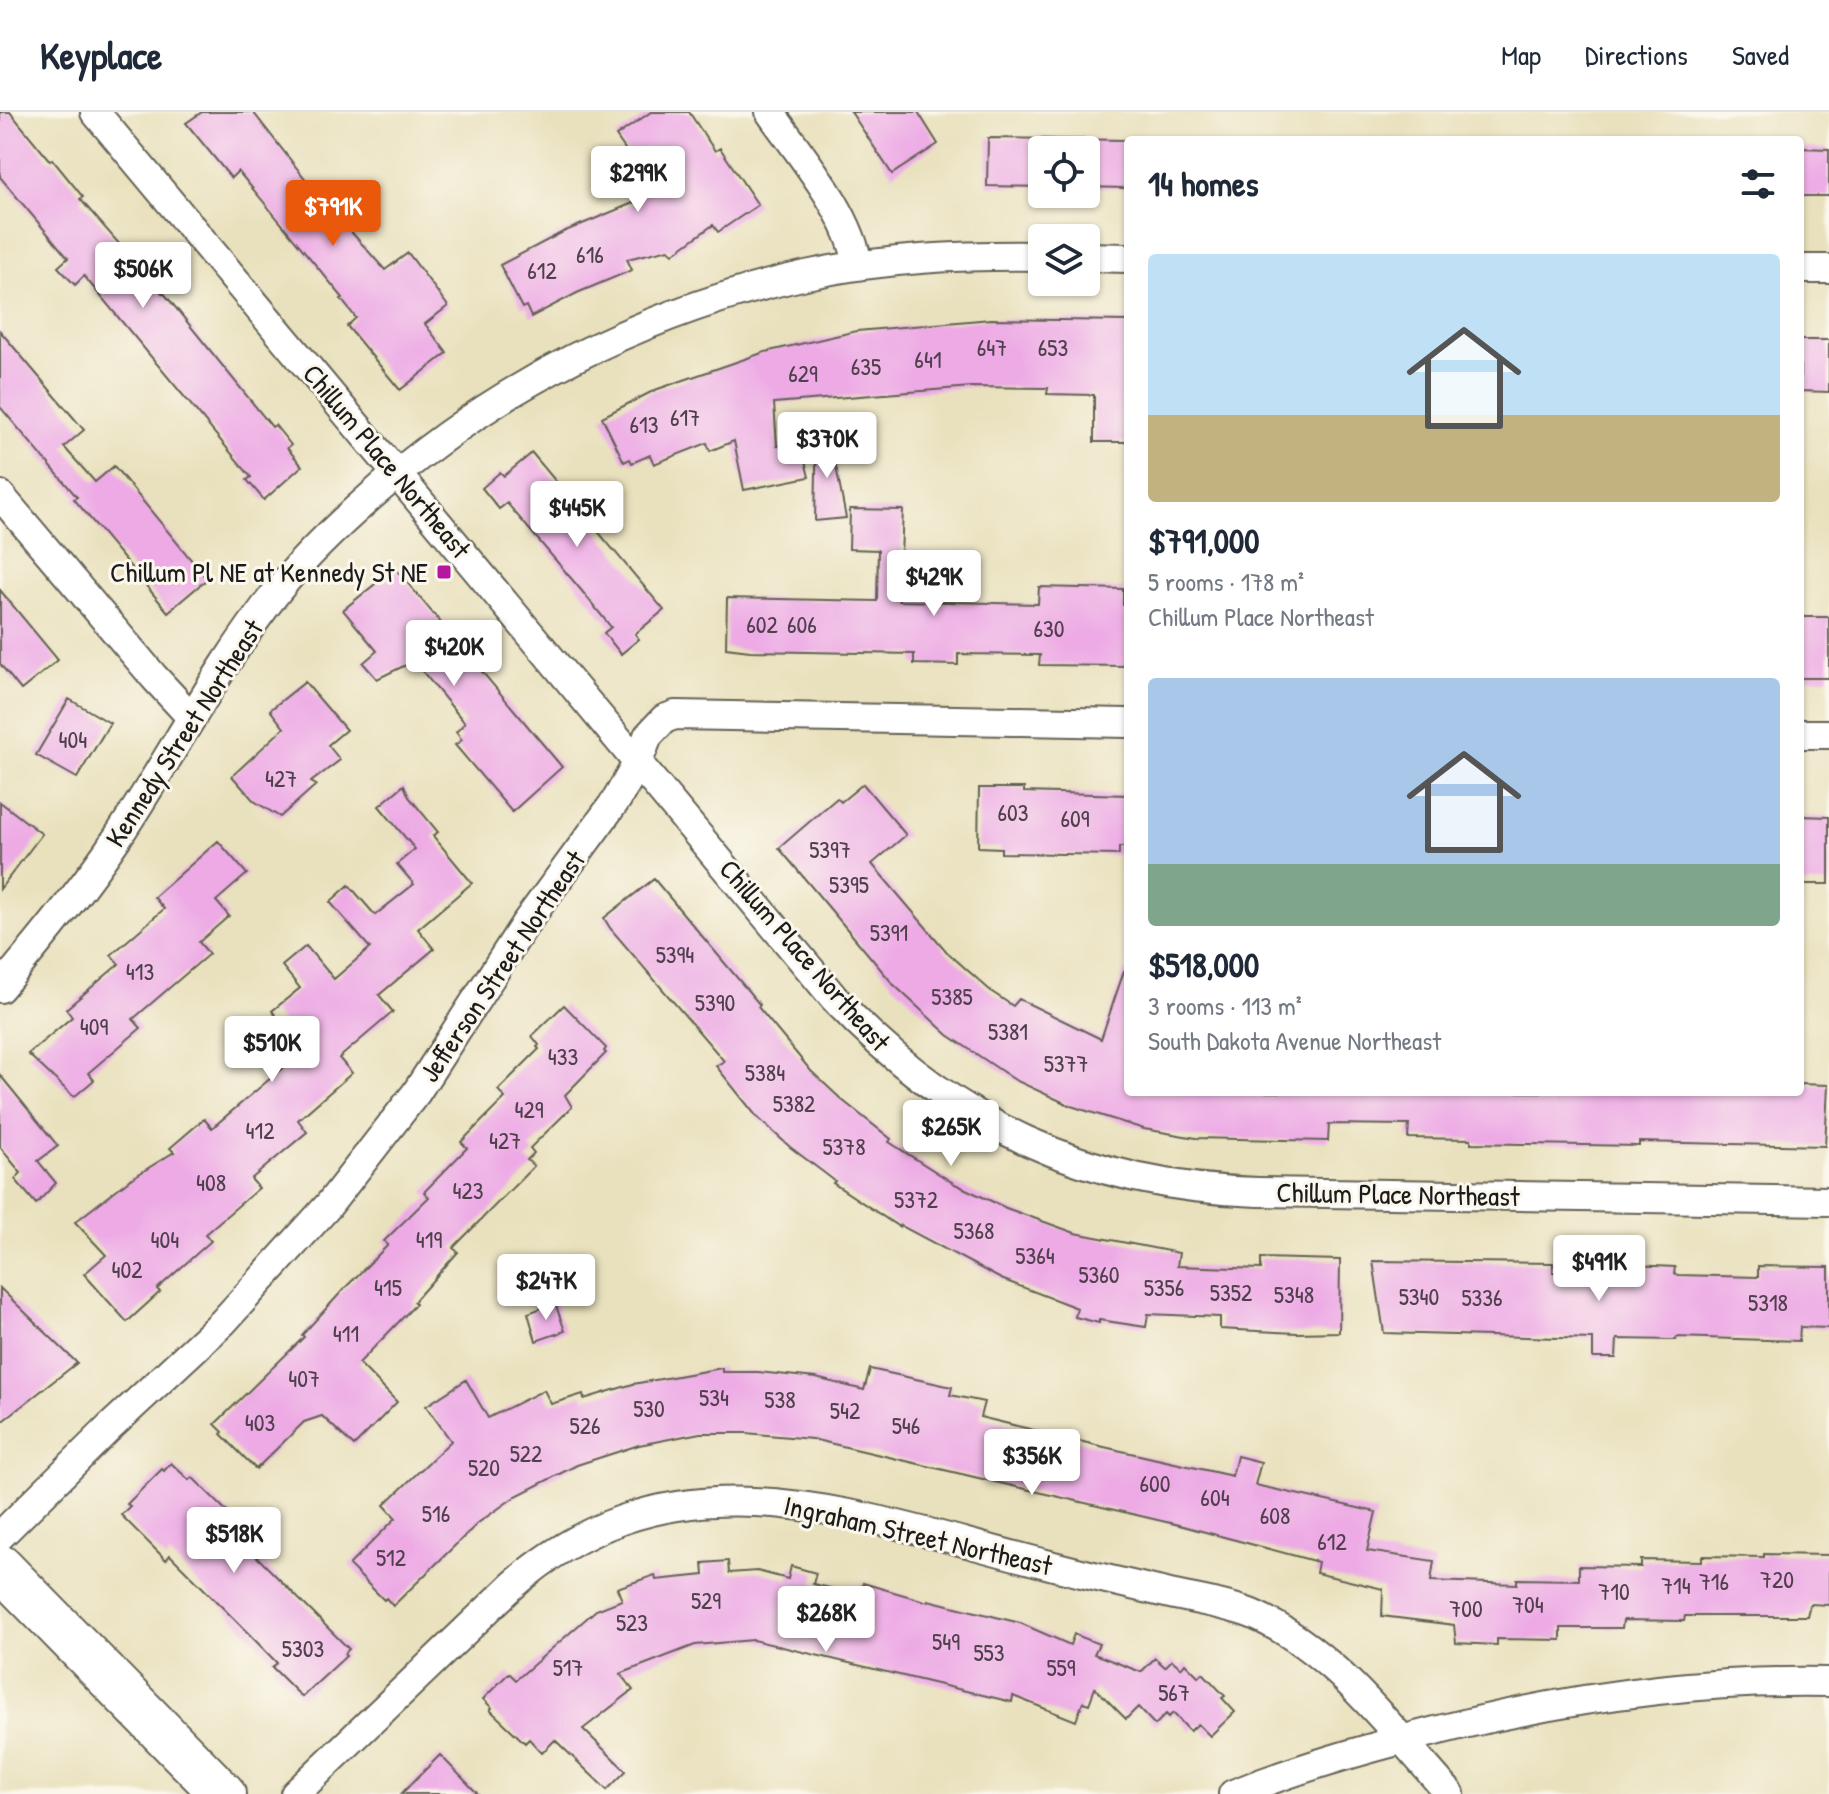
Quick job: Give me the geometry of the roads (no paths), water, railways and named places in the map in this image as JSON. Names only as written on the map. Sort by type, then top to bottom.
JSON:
[{"type":"main road","points":[[0,1567],[223,1794]]},
{"type":"street","name":"Chillum Place Northeast","points":[[95,112],[834,998],[882,1047],[948,1099],[1008,1132],[1102,1170],[1136,1179],[1224,1191],[1829,1201]]},
{"type":"street","points":[[770,112],[842,217],[854,245],[858,266]]},
{"type":"street","name":"Kennedy Street Northeast","points":[[0,987],[59,917],[117,838],[248,631],[280,588],[397,473],[498,400],[601,345],[655,322],[748,290],[858,266],[975,255],[1028,256]]},
{"type":"street","points":[[1100,257],[1124,258]]},
{"type":"street","points":[[1804,269],[1829,269]]},
{"type":"street","points":[[0,495],[192,718]]},
{"type":"street","name":"Jefferson Street Northeast","points":[[0,1536],[109,1428],[223,1322],[328,1206],[416,1093],[525,924],[617,799],[653,728],[664,719],[675,715],[1124,723]]},
{"type":"street","points":[[1804,734],[1829,734]]},
{"type":"street","name":"Ingraham Street Northeast","points":[[295,1794],[501,1596],[548,1557],[594,1530],[626,1517],[670,1506],[724,1500],[789,1503],[856,1517],[1243,1611],[1279,1626],[1310,1647],[1355,1689],[1450,1794]]},
{"type":"street","points":[[1233,1794],[1309,1766],[1514,1712],[1619,1695],[1749,1683],[1829,1682]]},
{"type":"place","name":"Chillum Pl NE at Kennedy St NE","points":[[444,572]]}]
